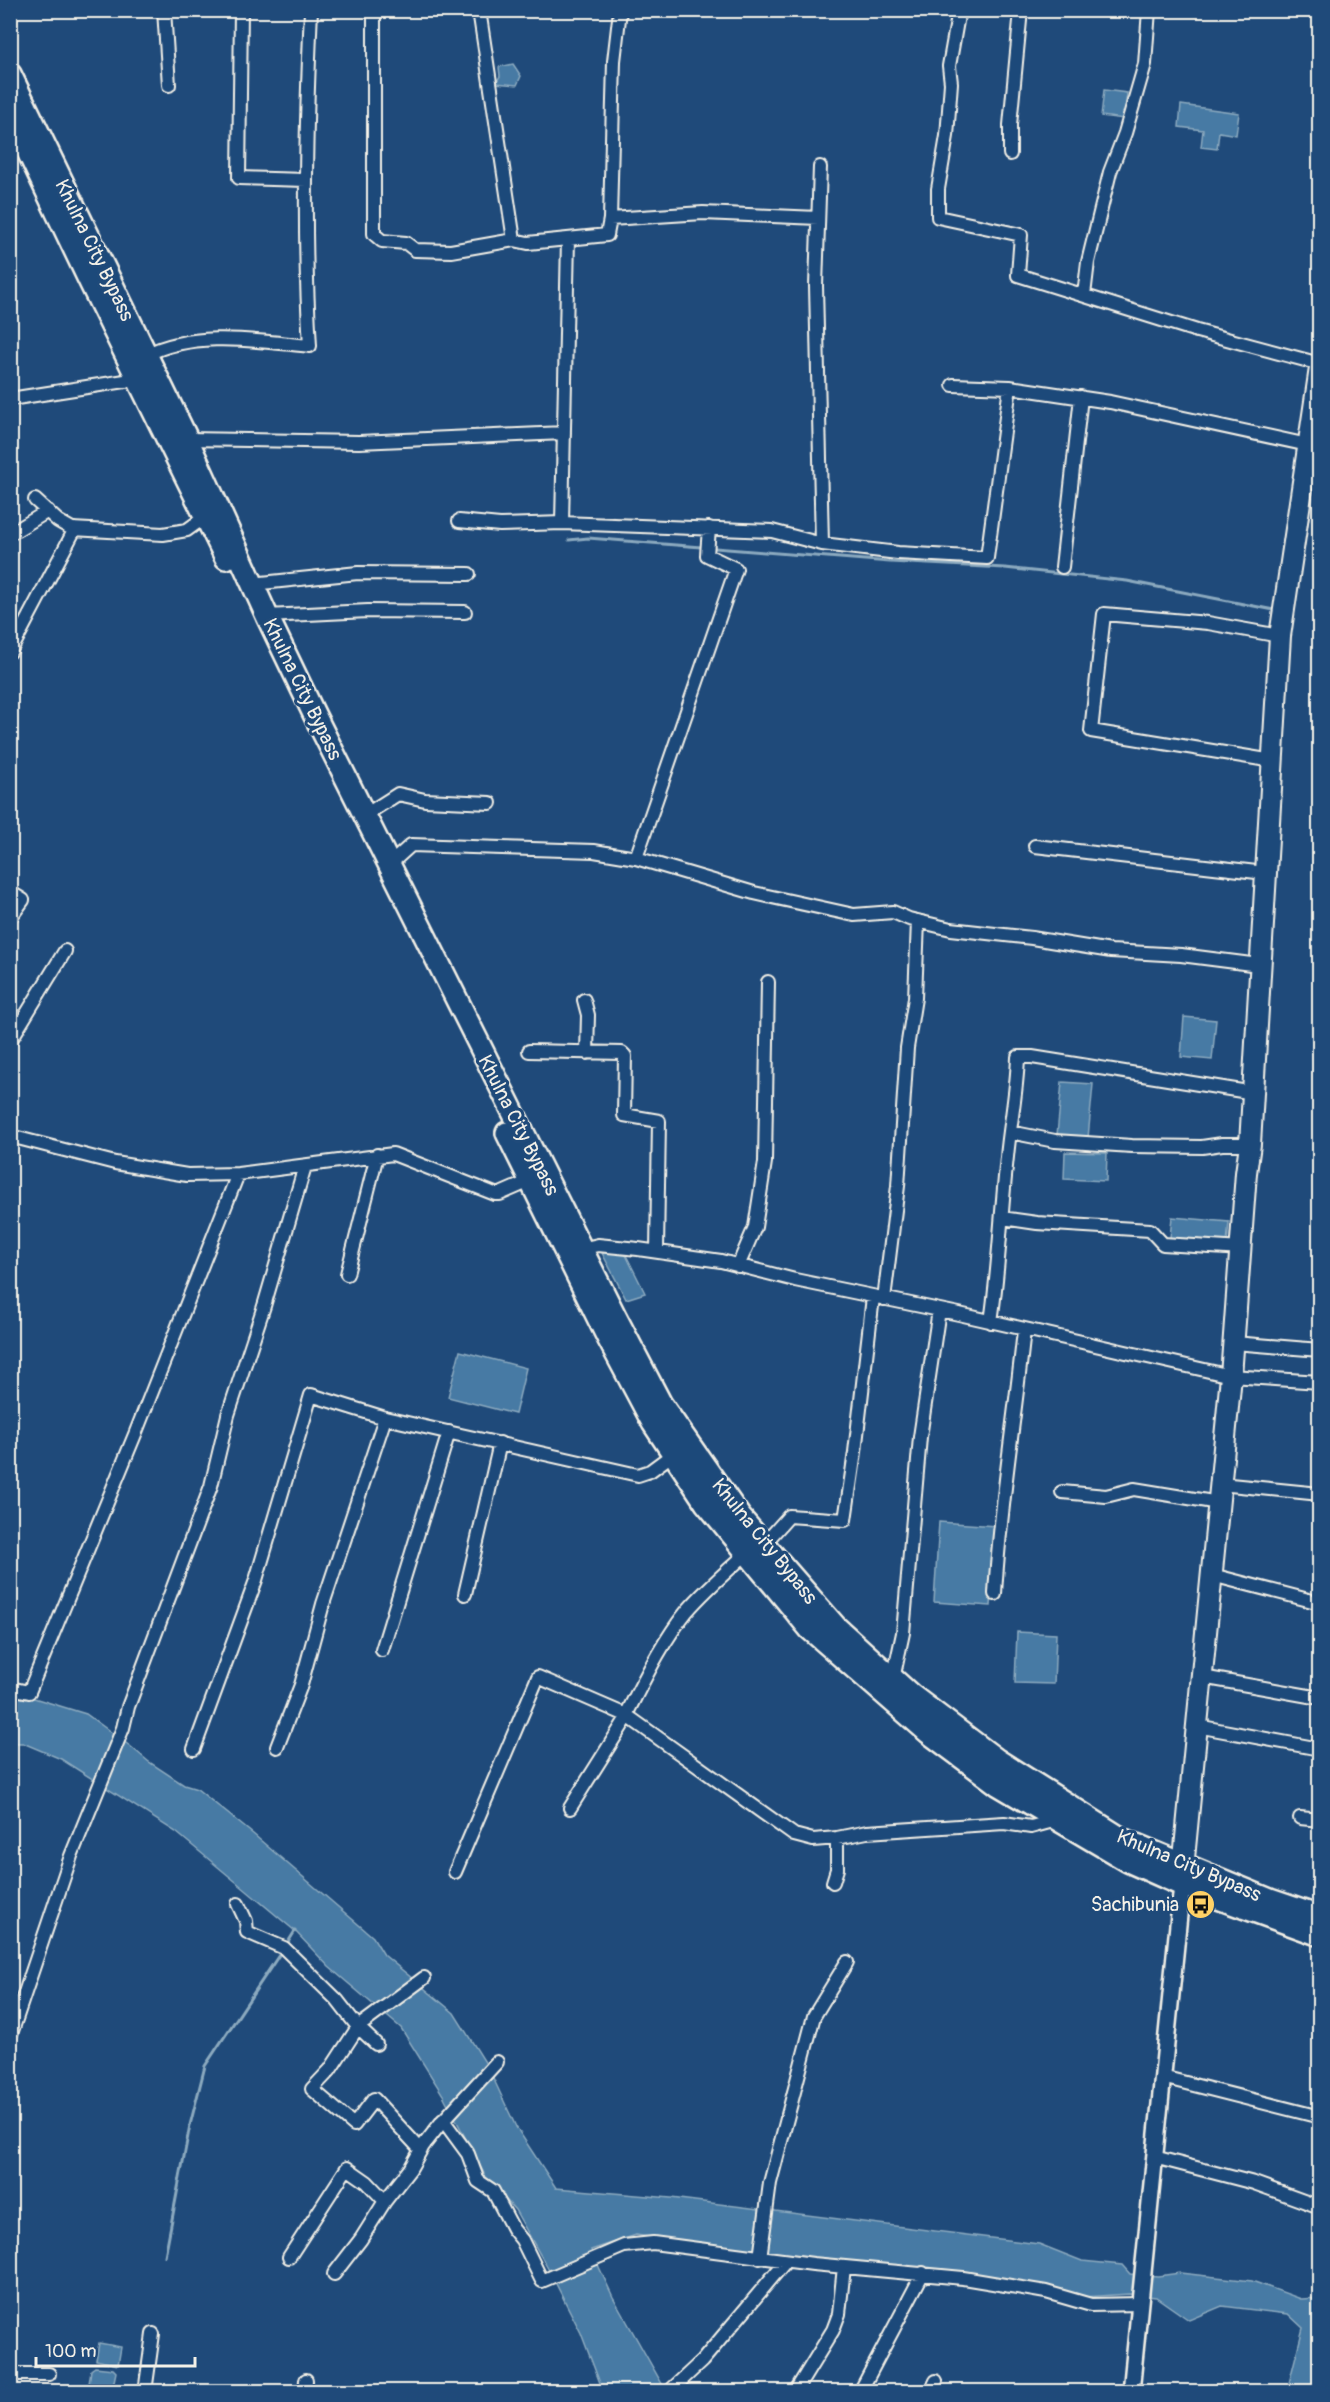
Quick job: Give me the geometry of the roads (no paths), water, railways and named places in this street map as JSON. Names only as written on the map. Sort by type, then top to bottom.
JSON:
[{"type":"highway","name":"Khulna City Bypass","points":[[10,74],[187,439],[267,616],[389,866],[581,1249],[661,1404],[740,1517],[755,1548],[810,1629],[928,1732],[999,1785],[1128,1861],[1182,1874],[1320,1917]]},
{"type":"highway","name":"Khulna City Bypass","points":[[10,114],[609,1340],[653,1423],[706,1503],[911,1695],[997,1760],[1182,1874],[1320,1935]]},
{"type":"main road","points":[[1182,1874],[1242,1250],[1246,1173],[1254,1093],[1259,965],[1280,636],[1312,439],[1320,366]]},
{"type":"street","points":[[164,10],[169,85]]},
{"type":"street","points":[[241,10],[239,178],[306,180]]},
{"type":"street","points":[[146,355],[160,348],[199,340],[253,340],[310,346],[306,289],[306,180],[311,10]]},
{"type":"street","points":[[374,10],[374,234],[382,242],[406,243],[415,250],[451,251],[514,240],[528,243],[607,235],[610,219],[613,72],[620,10]]},
{"type":"street","points":[[479,10],[514,240]]},
{"type":"street","points":[[959,10],[949,66],[951,83],[947,136],[938,189],[938,217],[1021,235],[1018,274],[1197,331],[1320,366]]},
{"type":"street","points":[[1010,154],[1010,125],[1021,10]]},
{"type":"street","points":[[1084,295],[1088,262],[1110,172],[1125,133],[1144,64],[1149,10]]},
{"type":"street","points":[[820,167],[816,286],[822,544]]},
{"type":"street","points":[[610,219],[703,213],[818,218]]},
{"type":"street","points":[[562,523],[568,239]]},
{"type":"street","points":[[10,399],[138,379]]},
{"type":"street","points":[[953,385],[1010,387],[1081,397],[1312,439]]},
{"type":"street","points":[[459,522],[500,525],[562,523],[772,531],[822,544],[898,553],[987,558],[1010,387]]},
{"type":"street","points":[[1062,567],[1081,397]]},
{"type":"street","points":[[187,439],[359,442],[564,433]]},
{"type":"street","points":[[35,500],[58,521],[75,529],[163,534],[188,530],[205,517]]},
{"type":"street","points":[[10,534],[48,512]]},
{"type":"street","points":[[636,858],[736,569],[706,555],[709,528]]},
{"type":"street","points":[[10,652],[75,529]]},
{"type":"street","points":[[252,584],[358,573],[470,574]]},
{"type":"street","points":[[267,616],[368,611],[465,612]]},
{"type":"street","points":[[1273,761],[1091,731],[1104,614],[1208,623],[1280,636]]},
{"type":"street","points":[[365,815],[398,794],[425,800],[490,803]]},
{"type":"street","points":[[389,866],[411,845],[594,851],[636,858],[765,895],[854,915],[893,912],[951,929],[1032,938],[1110,951],[1181,955],[1259,965]]},
{"type":"street","points":[[1035,846],[1265,873]]},
{"type":"street","points":[[10,892],[23,900],[10,918]]},
{"type":"street","points":[[570,1808],[627,1715],[657,1656],[686,1613],[710,1586],[789,1516],[845,1520],[878,1298],[897,1196],[907,1048],[915,998],[918,921]]},
{"type":"street","points":[[10,1041],[65,951]]},
{"type":"street","points":[[738,1266],[755,1227],[765,1162],[768,982]]},
{"type":"street","points":[[584,1000],[588,1016],[587,1053]]},
{"type":"street","points":[[529,1052],[622,1053],[625,1056],[624,1115],[659,1120],[657,1251]]},
{"type":"street","points":[[991,1322],[1018,1057],[1032,1057],[1254,1093]]},
{"type":"street","points":[[1010,1132],[1055,1141],[1132,1146],[1202,1147],[1222,1143],[1250,1144]]},
{"type":"street","points":[[10,1136],[115,1163],[187,1175],[238,1174],[393,1154],[495,1194],[530,1181]]},
{"type":"street","points":[[347,1274],[377,1155]]},
{"type":"street","points":[[10,2037],[70,1856],[123,1728],[136,1685],[211,1486],[228,1415],[264,1306],[305,1166]]},
{"type":"street","points":[[10,1688],[30,1692],[238,1174]]},
{"type":"street","points":[[1002,1218],[1037,1223],[1150,1230],[1163,1244],[1242,1250]]},
{"type":"street","points":[[581,1249],[598,1245],[657,1251],[738,1266],[1231,1376],[1320,1382]]},
{"type":"street","points":[[893,1679],[903,1633],[920,1437],[939,1310]]},
{"type":"street","points":[[994,1594],[998,1541],[1024,1330]]},
{"type":"street","points":[[1234,1342],[1320,1350]]},
{"type":"street","points":[[194,1749],[256,1580],[311,1395],[385,1418],[638,1475],[650,1471],[673,1454]]},
{"type":"street","points":[[277,1747],[301,1685],[324,1604],[385,1418]]},
{"type":"street","points":[[382,1650],[449,1432]]},
{"type":"street","points":[[465,1594],[500,1443]]},
{"type":"street","points":[[1062,1492],[1106,1496],[1134,1489],[1220,1494],[1320,1494]]},
{"type":"street","points":[[1212,1575],[1320,1603]]},
{"type":"street","points":[[455,1872],[537,1677],[627,1715],[794,1835],[813,1840],[867,1832],[1005,1823],[1031,1827],[1058,1820]]},
{"type":"street","points":[[1202,1677],[1320,1698]]},
{"type":"street","points":[[1197,1726],[1320,1749]]},
{"type":"street","points":[[1300,1818],[1320,1820]]},
{"type":"street","points":[[833,1882],[837,1869],[837,1838]]},
{"type":"street","points":[[1131,2391],[1182,1874]]},
{"type":"street","points":[[238,1904],[246,1921],[247,1932],[284,1948],[337,2000],[358,2027],[376,2044]]},
{"type":"street","points":[[760,2256],[765,2206],[778,2147],[814,2016],[847,1962]]},
{"type":"street","points":[[421,2150],[374,2099],[354,2126],[312,2089],[330,2070],[358,2027],[422,1980]]},
{"type":"street","points":[[334,2274],[446,2117],[495,2064]]},
{"type":"street","points":[[1162,2077],[1320,2117]]},
{"type":"street","points":[[446,2117],[468,2154],[478,2181],[493,2191],[513,2229],[522,2240],[542,2282],[624,2246],[653,2243],[786,2261],[963,2278],[1046,2292],[1091,2305],[1140,2301]]},
{"type":"street","points":[[1155,2157],[1254,2183],[1320,2207]]},
{"type":"street","points":[[290,2257],[347,2168],[367,2182],[385,2201]]},
{"type":"street","points":[[672,2389],[702,2361],[786,2261]]},
{"type":"street","points":[[795,2391],[833,2330],[839,2314],[844,2267]]},
{"type":"street","points":[[860,2391],[923,2273]]},
{"type":"street","points":[[146,2391],[153,2334]]},
{"type":"street","points":[[10,2374],[49,2373]]},
{"type":"water","points":[[513,64],[521,76],[517,85],[496,83],[500,76],[499,67]]},
{"type":"water","points":[[1104,90],[1127,93],[1124,119],[1101,116]]},
{"type":"water","points":[[1181,105],[1239,113],[1236,135],[1219,132],[1217,149],[1201,147],[1203,130],[1179,127]]},
{"type":"water","points":[[1184,1017],[1216,1020],[1212,1060],[1181,1057]]},
{"type":"water","points":[[1062,1082],[1093,1084],[1088,1138],[1057,1135]]},
{"type":"water","points":[[1065,1152],[1107,1153],[1106,1181],[1064,1179]]},
{"type":"water","points":[[1172,1217],[1229,1222],[1227,1243],[1170,1238]]},
{"type":"water","points":[[624,1251],[645,1293],[626,1299],[602,1253]]},
{"type":"water","points":[[460,1351],[526,1368],[515,1414],[448,1397]]},
{"type":"water","points":[[939,1522],[996,1526],[991,1606],[934,1602]]},
{"type":"water","points":[[1017,1632],[1056,1634],[1054,1684],[1015,1683]]},
{"type":"water","points":[[11,1691],[86,1714],[149,1762],[184,1785],[197,1789],[373,1937],[384,1955],[454,2013],[488,2067],[516,2127],[556,2188],[671,2198],[1039,2244],[1082,2261],[1122,2265],[1130,2274],[1158,2276],[1180,2273],[1252,2281],[1301,2299],[1319,2298],[1319,2391],[1287,2391],[1303,2328],[1288,2314],[1222,2306],[1189,2320],[1156,2297],[1129,2294],[1083,2297],[962,2274],[724,2248],[636,2235],[591,2250],[613,2297],[666,2391],[603,2391],[581,2333],[551,2274],[515,2210],[486,2177],[443,2095],[401,2028],[329,1967],[295,1931],[176,1832],[61,1759],[23,1743],[11,1743]]},
{"type":"water","points":[[99,2343],[121,2347],[118,2365],[96,2360]]},
{"type":"water","points":[[95,2367],[113,2369],[116,2372],[112,2391],[90,2388],[91,2370]]},
{"type":"waterway","points":[[569,540],[588,538],[701,547]]},
{"type":"waterway","points":[[715,548],[890,562],[1005,568],[1127,581],[1274,610]]},
{"type":"waterway","points":[[285,1947],[295,1931]]},
{"type":"waterway","points":[[165,2256],[190,2125],[205,2066],[281,1952]]},
{"type":"place","name":"Sachibunia","points":[[1200,1904]]}]
